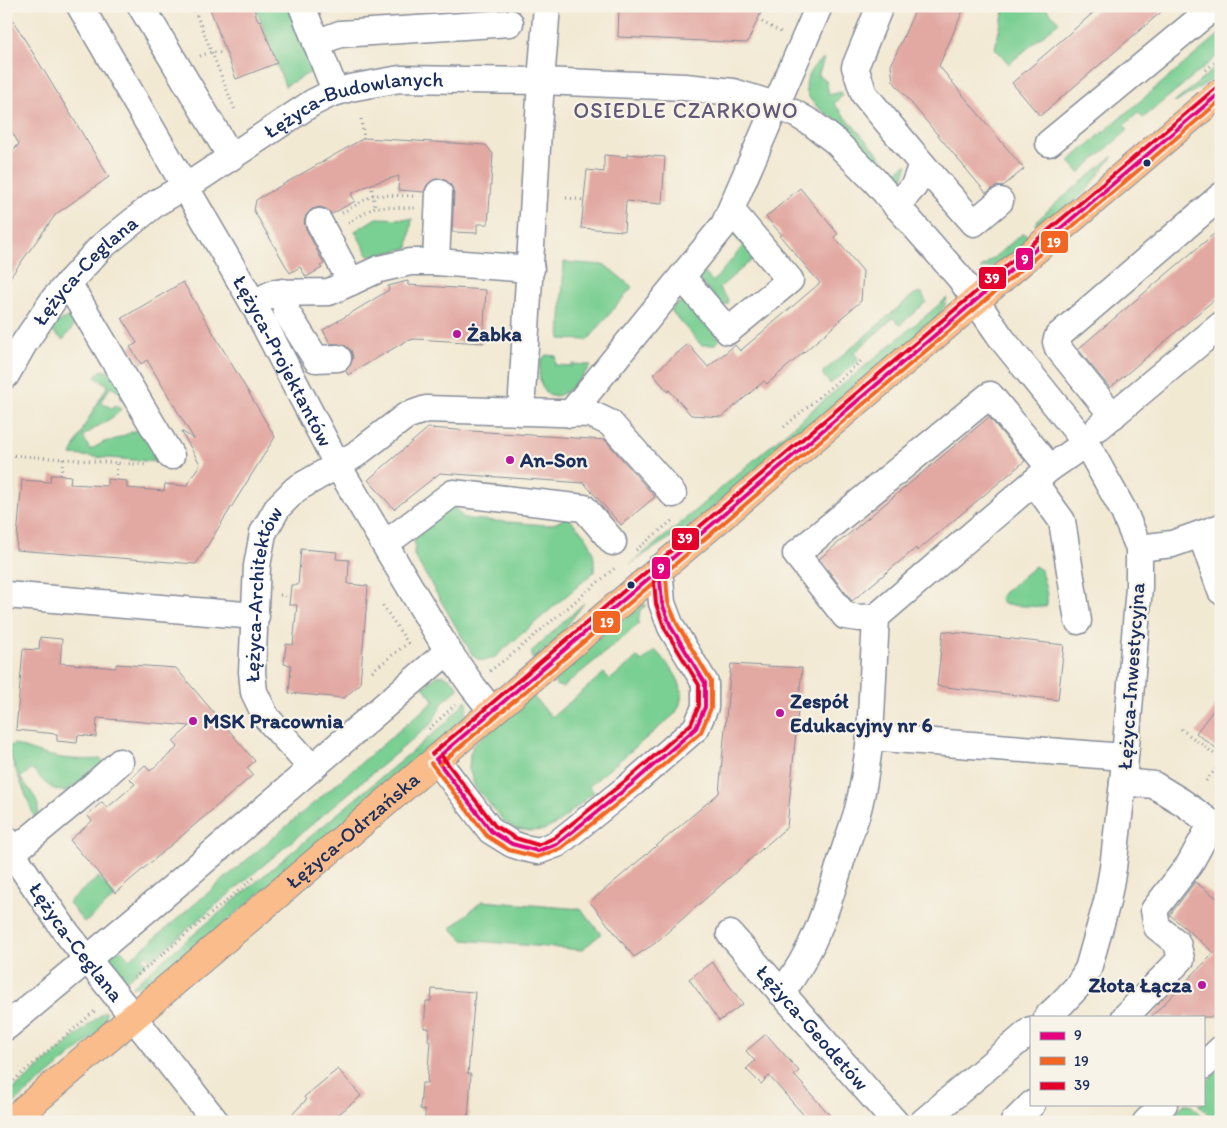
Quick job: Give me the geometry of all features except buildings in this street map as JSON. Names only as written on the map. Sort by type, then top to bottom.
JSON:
[{"type":"main road","name":"Łężyca-Odrzańska","points":[[10,1122],[659,568],[1221,92]]},
{"type":"street","name":"Łężyca-Projektantów","points":[[80,6],[253,303],[338,466],[448,651],[472,687],[492,712]]},
{"type":"street","points":[[141,6],[240,151]]},
{"type":"street","points":[[302,6],[330,78]]},
{"type":"street","points":[[521,412],[547,6]]},
{"type":"street","points":[[570,414],[724,225],[819,6]]},
{"type":"street","points":[[880,6],[855,67],[864,94],[974,223],[1000,202]]},
{"type":"street","points":[[1049,143],[1215,6]]},
{"type":"street","points":[[316,43],[340,34],[510,23]]},
{"type":"street","name":"Łężyca-Budowlanych","points":[[185,187],[312,103],[350,88],[371,83],[400,79],[541,81],[686,87],[734,92],[775,105],[813,124],[835,141],[875,181],[960,278],[974,301]]},
{"type":"street","points":[[896,206],[914,186],[922,164]]},
{"type":"street","name":"Łężyca-Ceglana","points":[[6,375],[23,345],[54,300],[100,248],[156,203],[185,187]]},
{"type":"street","points":[[1113,416],[1058,348],[1056,342],[1058,336],[1221,196]]},
{"type":"street","points":[[426,199],[436,262]]},
{"type":"street","points":[[682,277],[728,331],[790,280],[731,210]]},
{"type":"street","points":[[329,218],[351,282]]},
{"type":"street","points":[[253,303],[274,293],[330,292],[378,269],[396,264],[436,262],[531,268]]},
{"type":"street","points":[[68,283],[162,461]]},
{"type":"street","points":[[283,292],[288,313],[316,359],[338,358]]},
{"type":"street","name":"Łężyca-Inwestycyjna","points":[[974,301],[1084,441],[1123,510],[1139,548],[1139,587],[1124,769],[1182,802],[1216,826]]},
{"type":"street","points":[[1078,621],[1062,521],[1042,475],[990,395],[796,554],[845,616],[860,618],[876,617],[1042,475],[1221,325]]},
{"type":"street","name":"Łężyca-Architektów","points":[[311,767],[272,726],[259,706],[254,692],[252,672],[257,566],[263,533],[278,508],[296,489],[338,466],[406,416],[426,409],[591,414],[610,423],[674,506]]},
{"type":"street","points":[[384,542],[397,535],[453,493],[584,508],[621,554]]},
{"type":"street","points":[[1139,548],[1172,544],[1211,530],[1221,590]]},
{"type":"street","points":[[436,760],[491,831],[512,844],[538,851],[556,844],[633,783],[696,728],[705,707],[705,683],[671,627],[662,603],[659,568]]},
{"type":"street","points":[[6,595],[256,616]]},
{"type":"street","points":[[781,992],[797,972],[814,941],[831,895],[857,812],[870,737],[876,617]]},
{"type":"street","points":[[6,1027],[163,896],[448,651]]},
{"type":"street","points":[[870,737],[1124,769],[1113,868],[1107,902],[1088,969],[1071,993],[1048,1016]]},
{"type":"street","points":[[9,846],[120,762]]},
{"type":"street","points":[[1126,1016],[1181,959],[1177,943],[1157,927],[1154,910],[1216,826]]},
{"type":"street","name":"Łężyca-Ceglana","points":[[9,846],[66,932],[132,1017]]},
{"type":"street","name":"Łężyca-Geodetów","points":[[730,934],[895,1122]]},
{"type":"street","points":[[132,1017],[216,1122]]},
{"type":"street","points":[[924,1121],[1030,1031]]},
{"type":"street","points":[[1204,1065],[1221,1049]]},
{"type":"street","points":[[1014,1122],[1030,1106]]},
{"type":"street","points":[[1146,1122],[1162,1106]]},
{"type":"path","points":[[193,6],[212,52],[240,151]]},
{"type":"path","points":[[762,22],[783,33]]},
{"type":"path","points":[[212,52],[223,53]]},
{"type":"path","points":[[1199,76],[1221,57]]},
{"type":"path","points":[[361,119],[364,138]]},
{"type":"path","points":[[6,143],[17,147]]},
{"type":"path","points":[[371,184],[375,207]]},
{"type":"path","points":[[329,218],[373,195],[426,199]]},
{"type":"path","points":[[566,198],[585,200]]},
{"type":"path","points":[[344,225],[375,207],[426,199]]},
{"type":"path","points":[[778,432],[866,357]]},
{"type":"path","points":[[9,455],[117,463],[162,461]]},
{"type":"path","points":[[61,475],[63,459]]},
{"type":"path","points":[[116,480],[117,463]]},
{"type":"path","points":[[426,732],[486,674],[516,651],[674,506]]},
{"type":"path","points":[[372,671],[408,643],[381,603]]},
{"type":"path","points":[[1182,729],[1221,761],[1206,781]]},
{"type":"path","points":[[6,1087],[257,875]]},
{"type":"green space","points":[[255,6],[288,6],[313,71],[285,86]]},
{"type":"green space","points":[[1005,6],[1044,6],[1059,22],[1009,64],[995,48]]},
{"type":"green space","points":[[1221,33],[1221,53],[1143,118],[1138,113],[1124,125],[1128,130],[1079,173],[1069,161]]},
{"type":"green space","points":[[824,59],[818,76],[826,80],[829,95],[841,92],[842,96],[834,104],[895,173],[905,165],[908,165],[902,180],[896,180],[839,122],[818,108],[809,97],[806,86],[809,75],[815,65]]},
{"type":"green space","points":[[1221,63],[1221,74],[1175,103],[1175,102]]},
{"type":"green space","points":[[1113,156],[1087,190],[1039,232],[1035,223]]},
{"type":"green space","points":[[376,218],[412,219],[408,248],[369,257],[355,231]]},
{"type":"green space","points":[[733,231],[765,270],[753,259],[719,288],[728,299],[728,304],[722,306],[698,278],[699,272],[703,271],[713,282],[743,246],[733,234]]},
{"type":"green space","points":[[1022,234],[1026,234],[1030,239],[1000,262],[980,269]]},
{"type":"green space","points":[[564,262],[605,265],[632,287],[588,340],[560,339]]},
{"type":"green space","points":[[922,293],[926,302],[900,325],[893,318],[854,353],[859,360],[830,384],[823,375],[823,372],[913,295]]},
{"type":"green space","points":[[947,298],[936,320],[699,519],[630,564],[670,532]]},
{"type":"green space","points":[[683,301],[689,301],[720,339],[714,345],[701,345],[671,311],[675,305]]},
{"type":"green space","points":[[70,316],[79,319],[63,340],[49,329]]},
{"type":"green space","points":[[546,355],[556,356],[555,365],[591,365],[580,379],[565,392],[555,396],[550,395],[542,387],[539,373],[542,359]]},
{"type":"green space","points":[[104,370],[119,383],[124,401],[120,398],[122,394],[111,387],[101,401],[112,409],[115,405],[121,409],[116,415],[83,436],[90,450],[104,442],[139,429],[156,446],[161,459],[158,462],[71,455],[85,425],[108,385],[95,377]]},
{"type":"green space","points":[[451,504],[463,517],[469,519],[547,525],[567,517],[580,529],[588,541],[593,554],[594,572],[495,657],[486,660],[477,659],[472,654],[414,555],[415,538]]},
{"type":"green space","points":[[1035,566],[1041,570],[1047,594],[1046,607],[1006,605],[1001,602],[1000,598],[1003,593]]},
{"type":"green space","points":[[584,603],[553,644],[539,654],[540,656],[534,661],[532,651]]},
{"type":"green space","points":[[640,605],[647,605],[640,610],[638,625],[563,687],[557,686],[551,678],[629,612]]},
{"type":"green space","points":[[655,650],[668,664],[681,687],[680,705],[675,714],[589,786],[594,792],[558,823],[544,830],[530,831],[515,829],[504,821],[475,787],[469,769],[473,745],[531,694],[552,717],[604,673],[610,680],[637,657],[642,662]]},
{"type":"green space","points":[[443,675],[451,679],[459,688],[443,702],[432,723],[151,960],[146,955],[143,958],[147,963],[122,984],[111,967],[108,956],[119,948],[130,959],[434,701],[423,687],[437,676]]},
{"type":"green space","points":[[466,700],[468,705],[463,721],[150,986],[131,987],[447,722]]},
{"type":"green space","points":[[14,744],[57,757],[101,759],[104,762],[68,791],[52,788],[32,769],[20,778],[37,803],[38,815],[36,821],[8,750]]},
{"type":"green space","points":[[99,877],[115,897],[87,921],[83,921],[68,902]]},
{"type":"green space","points":[[482,901],[581,909],[601,934],[582,950],[463,940],[451,928]]},
{"type":"green space","points":[[105,1011],[104,1023],[98,1033],[6,1110],[6,1096]]},
{"type":"green space","points":[[1221,1068],[1221,1122],[1216,1122],[1200,1106],[1204,1106],[1204,1084]]},
{"type":"green space","points":[[1182,1106],[1192,1106],[1207,1122],[1166,1122]]},
{"type":"transit line","name":"39","points":[[432,754],[1217,87]]},
{"type":"transit line","name":"9","points":[[436,759],[1221,92]]},
{"type":"transit line","name":"19","points":[[440,764],[1221,100]]},
{"type":"transit line","name":"19","points":[[431,763],[487,836],[509,850],[537,857],[560,849],[637,788],[701,732],[711,708],[711,681],[677,624],[668,602],[665,567]]},
{"type":"transit line","name":"9","points":[[436,759],[491,831],[512,844],[538,851],[557,844],[633,783],[696,728],[705,707],[705,683],[671,627],[662,603],[659,568]]},
{"type":"transit line","name":"39","points":[[441,755],[495,826],[515,838],[538,845],[554,838],[629,778],[691,724],[699,706],[699,685],[665,629],[656,604],[653,569]]},
{"type":"place","name":"Żabka","points":[[457,334]]},
{"type":"place","name":"An-Son","points":[[510,460]]},
{"type":"place","name":"Zespół Edukacyjny nr 6","points":[[780,713]]},
{"type":"place","name":"MSK Pracownia","points":[[193,721]]},
{"type":"place","name":"Złota Łącza","points":[[1202,985]]},
{"type":"district","name":"OSIEDLE CZARKOWO","points":[[686,110]]}]
